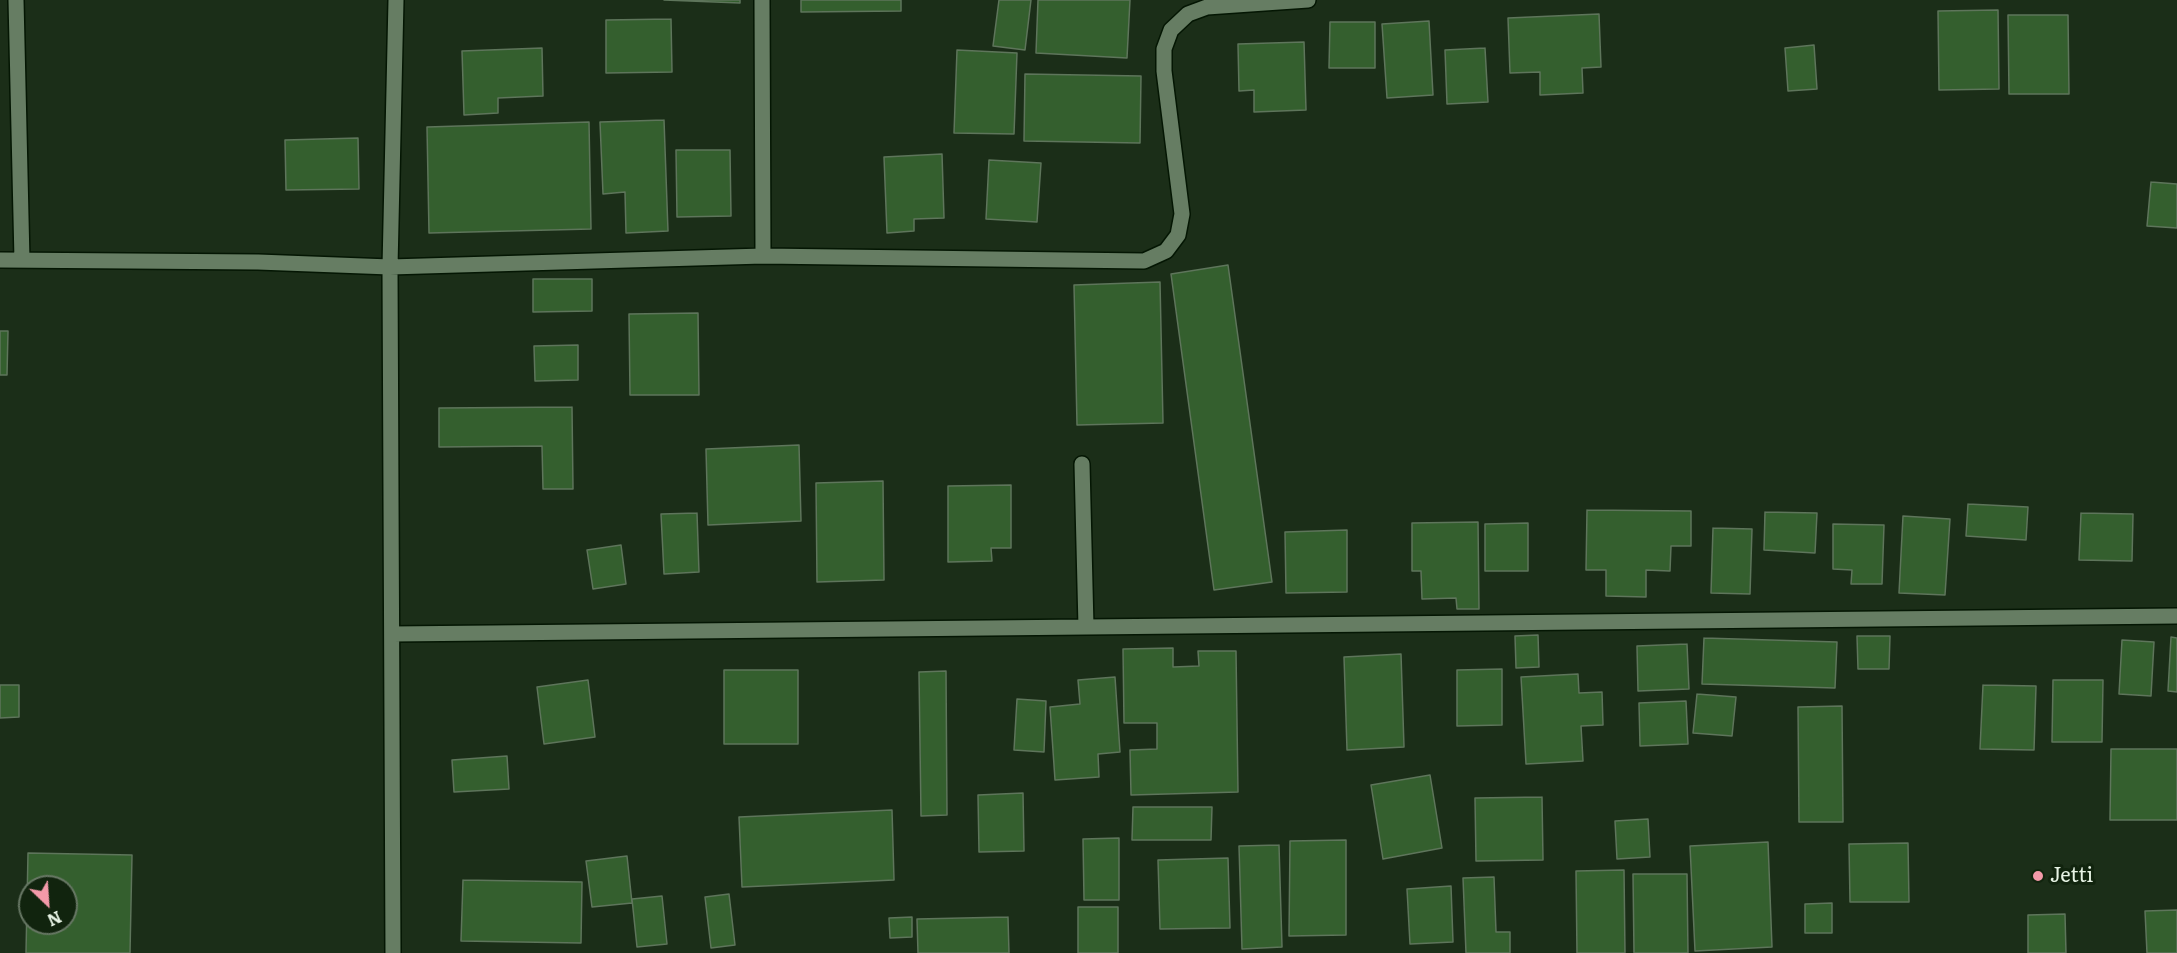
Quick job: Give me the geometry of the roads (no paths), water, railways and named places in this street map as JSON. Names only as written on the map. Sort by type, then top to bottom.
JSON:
[{"type":"street","points":[[16,0],[22,260]]},
{"type":"street","points":[[393,953],[390,267],[396,0]]},
{"type":"street","points":[[762,0],[764,256]]},
{"type":"street","points":[[0,260],[258,262],[390,267],[764,256],[1144,261],[1166,251],[1178,235],[1182,213],[1164,71],[1164,49],[1171,30],[1188,14],[1207,7],[1308,0]]},
{"type":"street","points":[[1082,464],[1086,627]]},
{"type":"street","points":[[392,634],[2177,616]]},
{"type":"place","name":"Jetti","points":[[2038,876]]}]
